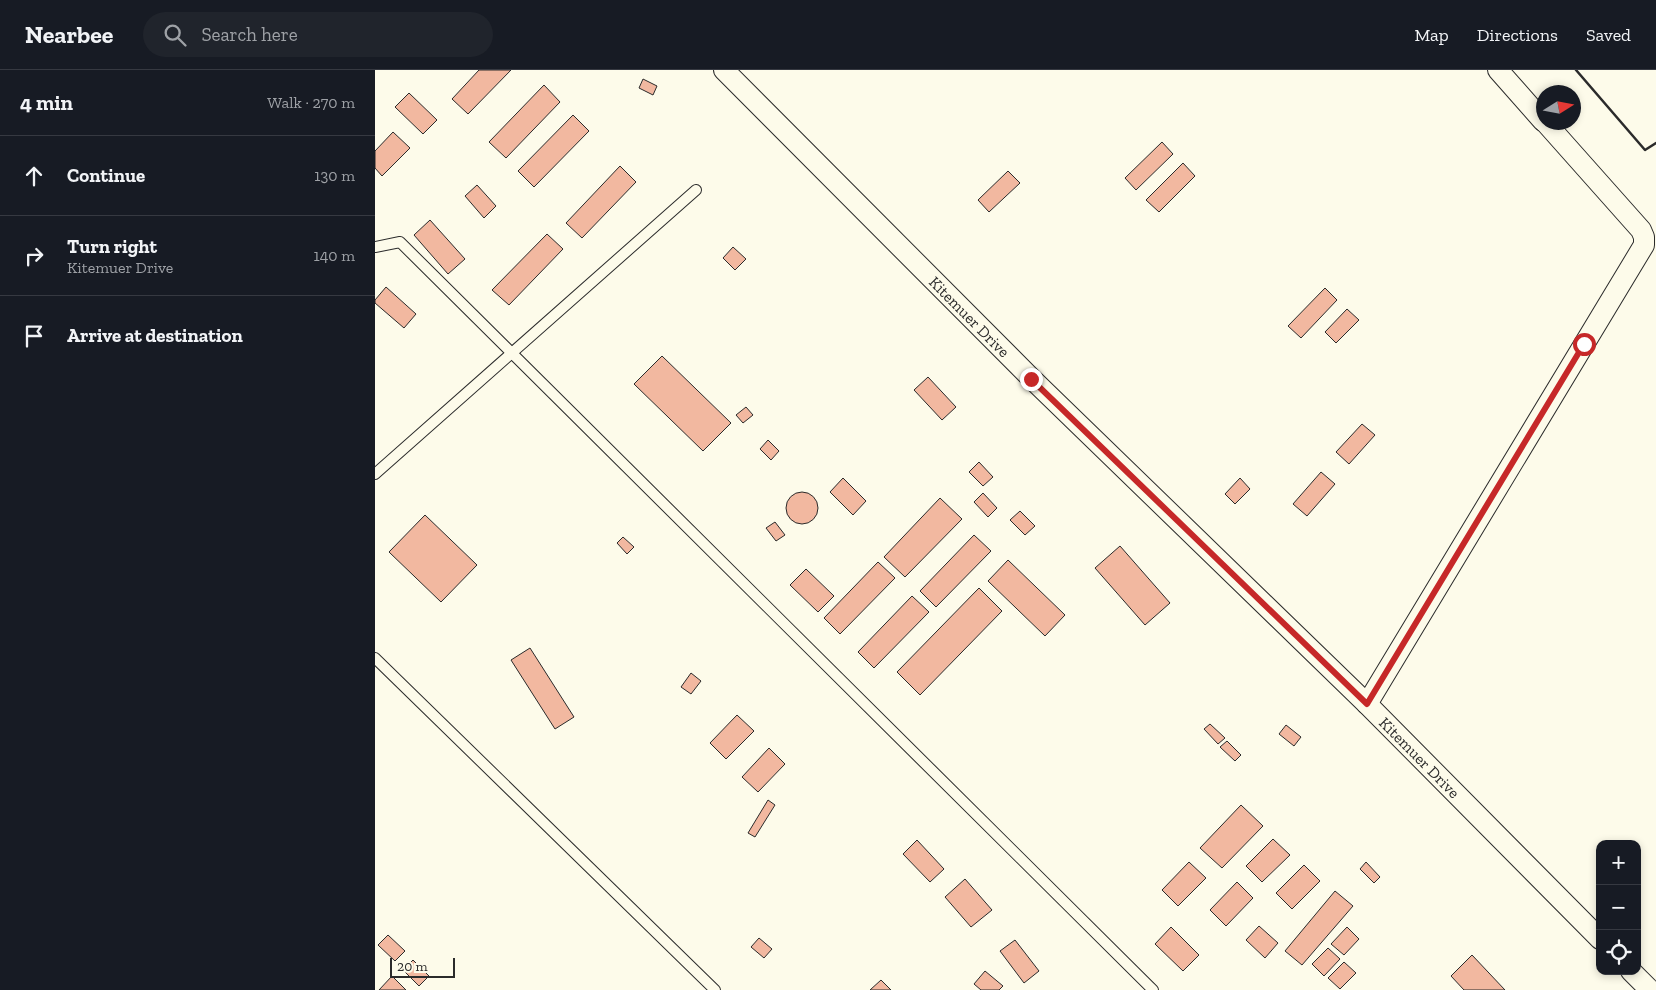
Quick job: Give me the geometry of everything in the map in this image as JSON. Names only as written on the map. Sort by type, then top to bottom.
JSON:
[{"type":"street","name":"Kitemuer Drive","points":[[724,70],[1031,379],[1367,704],[1596,935]]},
{"type":"street","points":[[1498,70],[1536,113]]},
{"type":"street","points":[[1367,704],[1644,245],[1644,237],[1641,230],[1551,130]]},
{"type":"street","points":[[1635,975],[1650,990]]},
{"type":"lane","points":[[375,474],[696,190]]},
{"type":"lane","points":[[375,247],[400,242],[1153,990]]},
{"type":"lane","points":[[375,658],[715,990]]},
{"type":"building","points":[[479,70],[511,70],[468,114],[452,99]]},
{"type":"building","points":[[643,79],[657,86],[653,95],[639,88]]},
{"type":"building","points":[[544,85],[560,102],[506,158],[489,142]]},
{"type":"building","points":[[409,93],[437,120],[423,134],[395,107]]},
{"type":"building","points":[[573,115],[589,131],[534,187],[518,171]]},
{"type":"building","points":[[393,132],[410,148],[382,176],[375,168],[375,151]]},
{"type":"building","points":[[1162,142],[1173,154],[1136,190],[1125,178]]},
{"type":"building","points":[[1183,163],[1195,176],[1159,212],[1146,200]]},
{"type":"building","points":[[620,166],[636,182],[582,238],[566,223]]},
{"type":"building","points":[[1008,171],[1020,183],[989,212],[978,200]]},
{"type":"building","points":[[477,185],[496,206],[484,218],[465,196]]},
{"type":"building","points":[[430,220],[465,259],[448,274],[414,235]]},
{"type":"building","points":[[547,234],[563,249],[509,305],[492,290]]},
{"type":"building","points":[[733,247],[746,259],[735,270],[723,258]]},
{"type":"building","points":[[386,287],[416,314],[404,328],[375,303],[375,300]]},
{"type":"building","points":[[1325,288],[1337,300],[1301,338],[1288,326]]},
{"type":"building","points":[[1347,309],[1359,320],[1336,343],[1325,332]]},
{"type":"building","points":[[662,356],[731,423],[703,451],[634,384]]},
{"type":"building","points":[[928,377],[956,407],[942,420],[914,390]]},
{"type":"building","points":[[746,407],[753,415],[743,423],[736,415]]},
{"type":"building","points":[[1362,424],[1375,435],[1349,464],[1336,452]]},
{"type":"building","points":[[768,440],[779,451],[771,460],[760,449]]},
{"type":"building","points":[[979,462],[993,477],[983,486],[969,472]]},
{"type":"building","points":[[1321,472],[1335,484],[1307,516],[1293,504]]},
{"type":"building","points":[[843,478],[866,501],[853,515],[830,492]]},
{"type":"building","points":[[1240,478],[1250,489],[1235,504],[1225,494]]},
{"type":"building","points":[[802,492],[814,496],[818,508],[814,520],[802,524],[790,520],[786,508],[790,496]]},
{"type":"building","points":[[983,493],[997,508],[988,517],[974,502]]},
{"type":"building","points":[[940,498],[962,519],[905,577],[884,557]]},
{"type":"building","points":[[1020,511],[1035,526],[1025,535],[1010,520]]},
{"type":"building","points":[[425,515],[477,565],[441,602],[389,552]]},
{"type":"building","points":[[775,522],[785,535],[776,541],[766,528]]},
{"type":"building","points":[[974,535],[991,551],[936,607],[920,591]]},
{"type":"building","points":[[623,537],[634,547],[627,554],[617,543]]},
{"type":"building","points":[[1120,546],[1170,603],[1145,625],[1095,568]]},
{"type":"building","points":[[1008,560],[1065,615],[1045,636],[988,581]]},
{"type":"building","points":[[878,562],[895,578],[840,634],[824,618]]},
{"type":"building","points":[[806,569],[834,596],[818,612],[790,585]]},
{"type":"building","points":[[979,588],[1002,611],[920,695],[897,672]]},
{"type":"building","points":[[912,596],[929,612],[874,668],[858,652]]},
{"type":"building","points":[[530,648],[574,717],[555,729],[511,660]]},
{"type":"building","points":[[691,673],[701,681],[691,694],[681,687]]},
{"type":"building","points":[[737,715],[754,731],[726,759],[710,743]]},
{"type":"building","points":[[1210,724],[1225,738],[1218,744],[1204,729]]},
{"type":"building","points":[[1286,725],[1301,737],[1294,746],[1279,734]]},
{"type":"building","points":[[1227,741],[1241,755],[1235,761],[1220,747]]},
{"type":"building","points":[[769,748],[785,764],[758,792],[742,777]]},
{"type":"building","points":[[768,800],[775,805],[755,837],[748,833]]},
{"type":"building","points":[[1241,805],[1263,826],[1222,868],[1200,848]]},
{"type":"building","points":[[1273,839],[1290,855],[1262,882],[1246,866]]},
{"type":"building","points":[[917,840],[944,869],[930,882],[903,854]]},
{"type":"building","points":[[1189,862],[1206,878],[1178,906],[1162,890]]},
{"type":"building","points":[[1366,862],[1380,877],[1374,883],[1360,869]]},
{"type":"building","points":[[1304,865],[1320,881],[1292,909],[1276,893]]},
{"type":"building","points":[[965,879],[992,910],[971,927],[945,897]]},
{"type":"building","points":[[1237,882],[1253,898],[1226,926],[1210,910]]},
{"type":"building","points":[[1335,891],[1353,906],[1302,965],[1285,951]]},
{"type":"building","points":[[1259,926],[1278,943],[1265,958],[1246,940]]},
{"type":"building","points":[[1171,927],[1199,955],[1183,971],[1155,944]]},
{"type":"building","points":[[1347,927],[1359,939],[1344,955],[1331,944]]},
{"type":"building","points":[[388,935],[405,951],[395,961],[378,945]]},
{"type":"building","points":[[759,938],[772,949],[764,958],[751,947]]},
{"type":"building","points":[[1015,940],[1039,971],[1024,983],[1000,951]]},
{"type":"building","points":[[1328,948],[1340,959],[1324,976],[1312,964]]},
{"type":"building","points":[[1472,955],[1505,990],[1464,990],[1451,976]]},
{"type":"building","points":[[413,960],[429,976],[419,986],[403,970]]},
{"type":"building","points":[[1344,962],[1356,973],[1340,989],[1328,978]]},
{"type":"building","points":[[985,971],[1003,986],[999,990],[981,990],[974,984]]},
{"type":"building","points":[[392,976],[406,990],[379,990]]},
{"type":"building","points":[[881,980],[891,990],[870,990]]},
{"type":"wall","points":[[1576,70],[1645,150],[1656,143]]},
{"type":"route","points":[[1031,379],[1367,704],[1584,344]]}]
